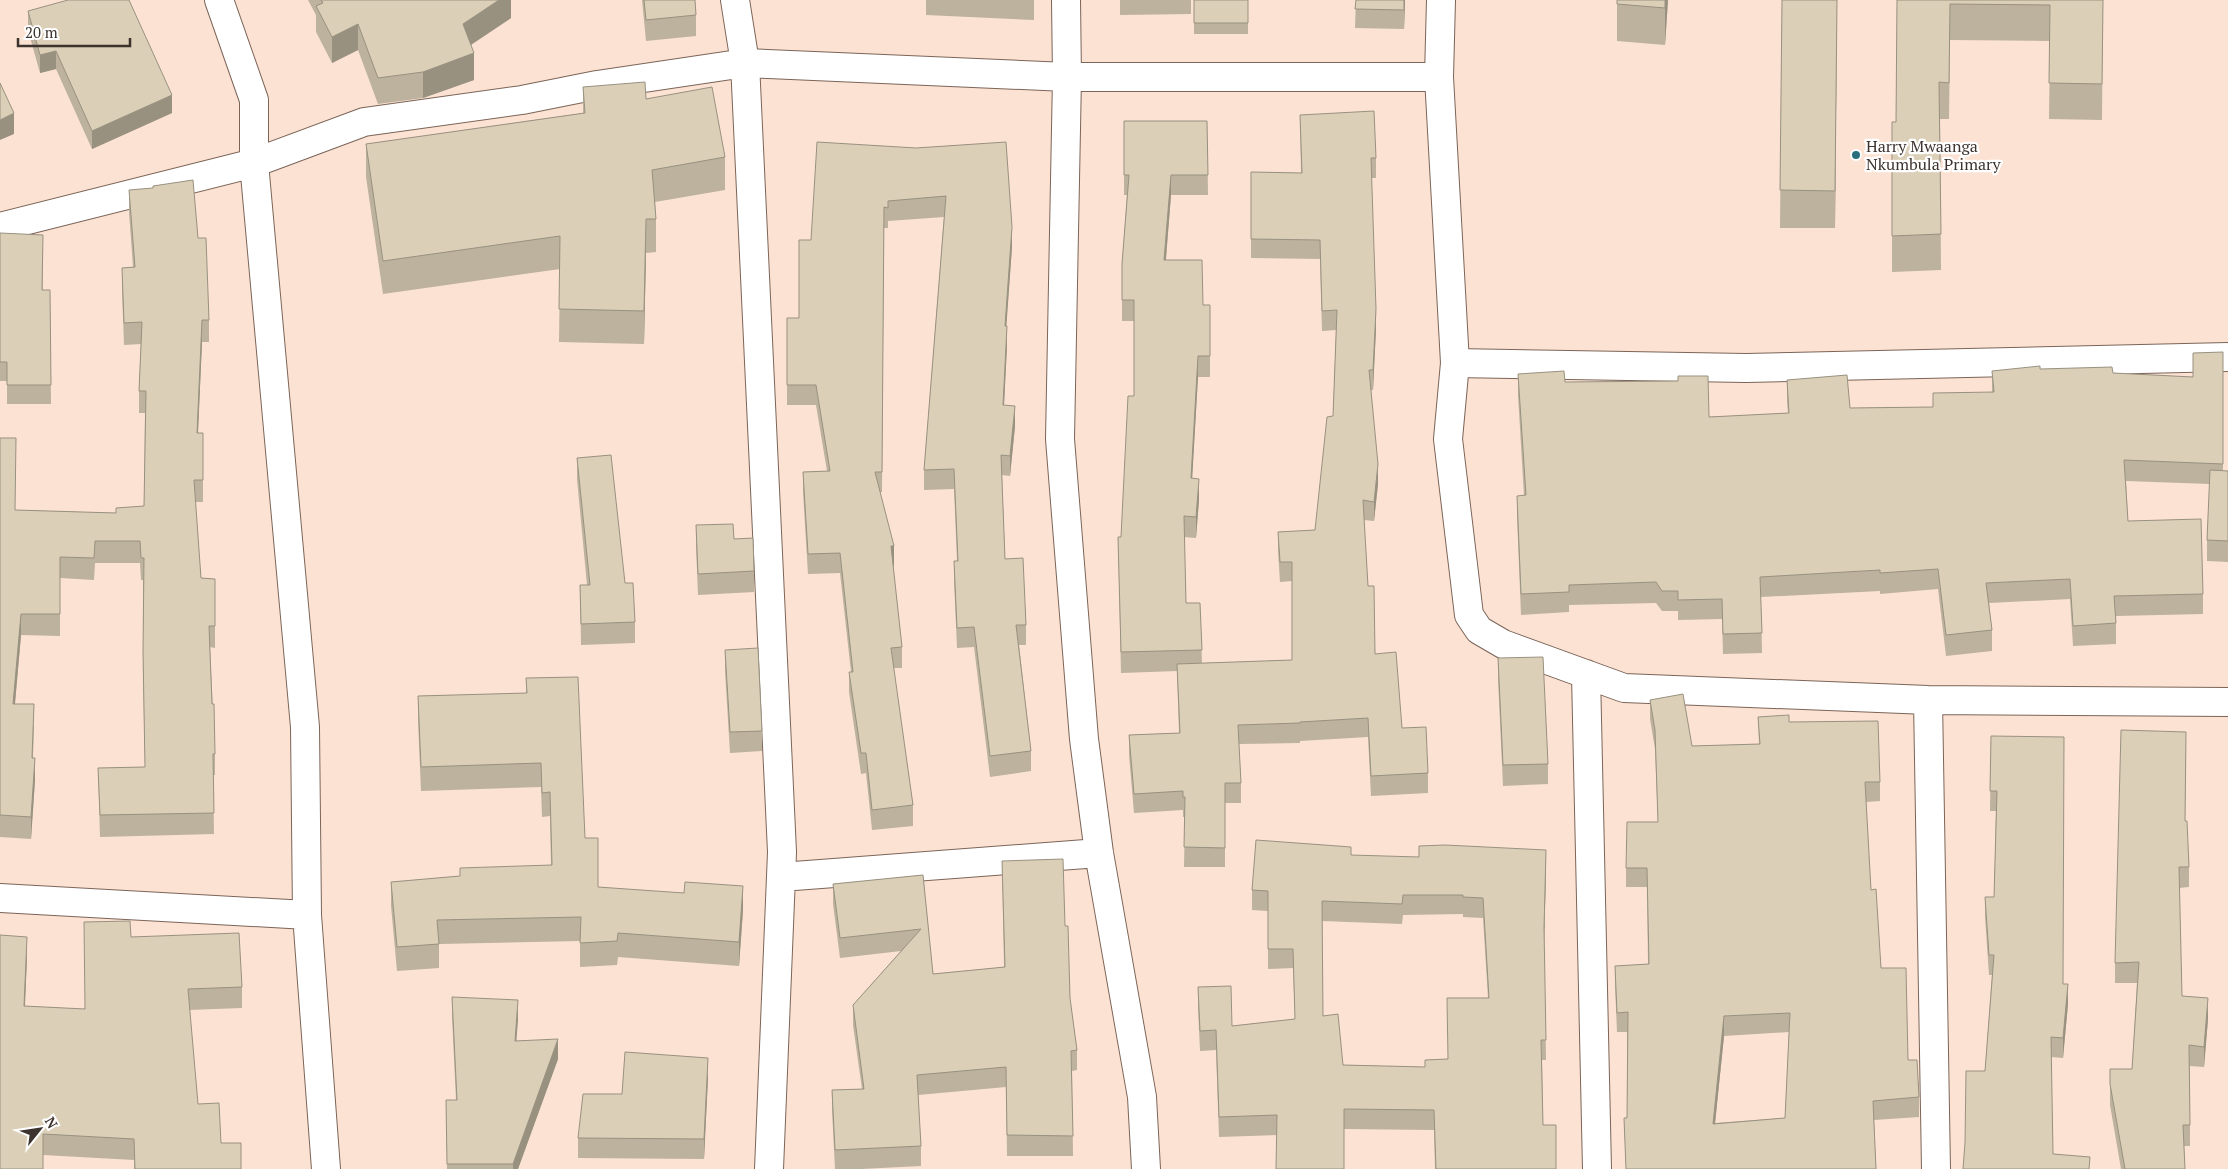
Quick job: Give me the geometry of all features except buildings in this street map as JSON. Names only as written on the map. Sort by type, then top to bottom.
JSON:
[{"type":"street","points":[[219,0],[254,100],[254,163],[305,727],[307,915],[326,1169]]},
{"type":"street","points":[[735,0],[744,63],[781,832],[781,877],[769,1169]]},
{"type":"street","points":[[1066,0],[1067,76],[1060,439],[1084,739],[1099,854],[1142,1097],[1146,1169]]},
{"type":"street","points":[[1441,0],[1439,77],[1455,363],[1448,439],[1469,615],[1479,630],[1503,644],[1624,688],[1928,700],[2228,702]]},
{"type":"street","points":[[0,227],[254,163],[364,122],[522,100],[744,63],[1067,76],[1439,77]]},
{"type":"street","points":[[1455,363],[1746,368],[2228,358]]},
{"type":"street","points":[[1586,674],[1597,1169]]},
{"type":"street","points":[[1928,700],[1936,1169]]},
{"type":"street","points":[[781,877],[1099,854]]},
{"type":"street","points":[[0,898],[307,915]]},
{"type":"place","name":"Harry Mwaanga Nkumbula Primary","points":[[1856,155]]}]
